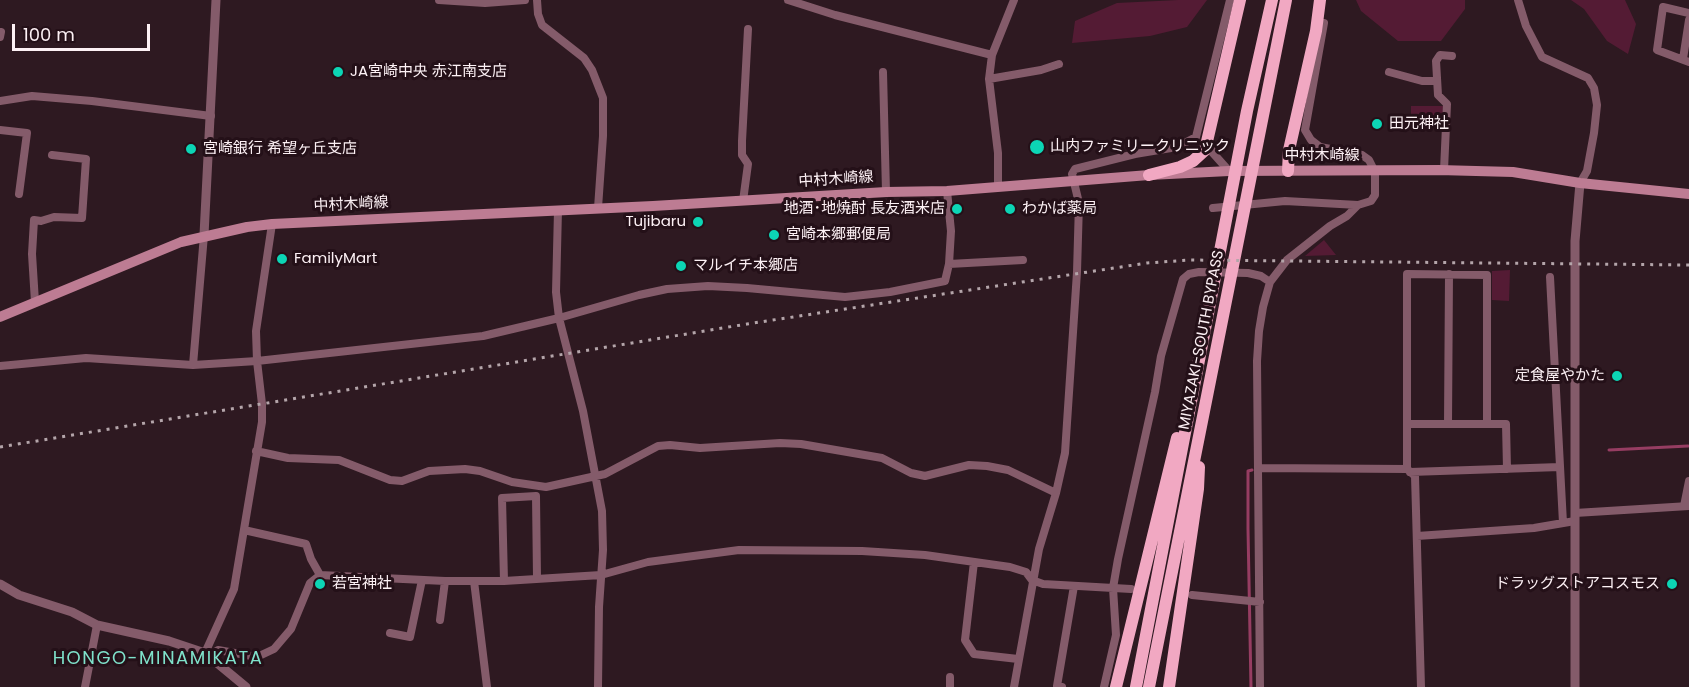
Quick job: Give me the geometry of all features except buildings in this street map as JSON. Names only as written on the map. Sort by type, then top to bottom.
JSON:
[{"type":"highway","points":[[1149,175],[1194,161],[1204,150],[1240,0]]},
{"type":"highway","name":"MIYAZAKI-SOUTH BYPASS","points":[[1136,687],[1247,111],[1272,0]]},
{"type":"highway","name":"MIYAZAKI-SOUTH BYPASS","points":[[1149,687],[1286,0]]},
{"type":"highway","points":[[1288,171],[1289,150],[1316,31],[1320,0]]},
{"type":"highway","points":[[1116,687],[1179,430],[1201,357]]},
{"type":"highway","points":[[1169,687],[1198,489],[1205,406]]},
{"type":"main road","name":"中村木崎線","points":[[0,317],[130,261],[181,242],[204,235],[272,224],[886,192],[947,191],[1229,171],[1513,172],[1580,183],[1689,194]]},
{"type":"street","points":[[192,365],[204,235],[216,0]]},
{"type":"street","points":[[439,0],[485,3],[525,0]]},
{"type":"street","points":[[537,0],[542,26],[584,58],[592,70],[603,98],[598,208]]},
{"type":"street","points":[[788,0],[835,15],[992,55]]},
{"type":"street","points":[[998,187],[999,153],[989,79],[992,55],[1014,0]]},
{"type":"street","points":[[1014,687],[1032,580],[1065,453],[1077,272],[1079,203],[1072,174],[1075,169],[1135,154],[1177,147],[1196,137],[1230,0]]},
{"type":"street","points":[[1518,0],[1526,27],[1542,57],[1588,78],[1594,88],[1598,105],[1587,171],[1580,183],[1575,241],[1575,687]]},
{"type":"street","points":[[1689,13],[1663,7],[1657,50],[1686,60],[1689,20]]},
{"type":"street","points":[[1213,208],[1286,201],[1358,205],[1371,201],[1375,195],[1375,172],[1370,160],[1362,155],[1320,147],[1311,140],[1305,130],[1324,23]]},
{"type":"street","points":[[743,201],[748,164],[742,155],[742,141],[748,28]]},
{"type":"street","points":[[0,37],[1,32]]},
{"type":"street","points":[[1444,170],[1447,104],[1438,95],[1436,61],[1440,55],[1452,56]]},
{"type":"street","points":[[989,79],[1041,70],[1059,64]]},
{"type":"street","points":[[883,72],[886,192]]},
{"type":"street","points":[[1389,72],[1422,81],[1437,81]]},
{"type":"street","points":[[0,101],[32,96],[211,116]]},
{"type":"street","points":[[0,130],[27,134],[19,194]]},
{"type":"street","points":[[1208,137],[1212,152],[1229,171]]},
{"type":"street","points":[[35,302],[32,254],[34,220],[41,221],[54,217],[82,218],[86,159],[52,155]]},
{"type":"street","points":[[0,366],[86,358],[192,365],[257,361],[483,336],[667,289],[708,286],[844,297],[890,292],[945,281],[950,264],[951,231],[947,191]]},
{"type":"street","points":[[1260,687],[1257,362],[1259,331],[1270,282],[1287,260],[1330,226],[1347,216],[1358,205]]},
{"type":"street","points":[[558,210],[556,292],[559,318],[597,477],[602,511],[603,550],[598,687]]},
{"type":"street","points":[[207,655],[234,589],[261,422],[262,404],[256,331],[272,224]]},
{"type":"street","points":[[950,264],[1023,260]]},
{"type":"street","points":[[1104,687],[1116,635],[1113,588],[1161,356],[1183,279],[1189,274],[1199,272],[1248,273],[1270,282]]},
{"type":"street","points":[[1421,687],[1415,476],[1409,470],[1407,424],[1407,274],[1487,275],[1487,424]]},
{"type":"street","points":[[1448,424],[1449,274]]},
{"type":"street","points":[[1550,277],[1563,523]]},
{"type":"street","points":[[1407,424],[1506,424],[1507,469]]},
{"type":"street","points":[[256,451],[288,458],[339,460],[390,480],[402,481],[429,471],[465,469],[480,471],[512,482],[546,488],[597,477],[658,446],[700,448],[780,443],[801,444],[882,458],[911,473],[925,476],[969,465],[1008,470],[1056,493]]},
{"type":"street","points":[[1258,468],[1409,470],[1560,467]]},
{"type":"street","points":[[1417,536],[1534,528],[1563,523],[1575,517],[1687,506],[1689,480]]},
{"type":"street","points":[[536,486],[537,578]]},
{"type":"street","points":[[504,581],[502,498],[536,496]]},
{"type":"street","points":[[244,530],[306,544],[320,575]]},
{"type":"street","points":[[207,655],[218,650],[257,657],[274,649],[291,628],[310,583],[320,575],[445,581],[504,581],[601,575],[648,562],[740,550],[862,551],[925,555],[1010,567],[1026,572],[1032,580],[1042,584],[1131,589]]},
{"type":"street","points":[[974,562],[965,640],[974,654],[1018,659]]},
{"type":"street","points":[[390,633],[410,637],[422,580]]},
{"type":"street","points":[[440,620],[445,581]]},
{"type":"street","points":[[474,581],[487,687]]},
{"type":"street","points":[[0,584],[20,595],[72,612],[97,625],[169,641],[207,655],[246,687]]},
{"type":"street","points":[[1062,687],[1057,686],[1074,586]]},
{"type":"street","points":[[1192,595],[1260,602]]},
{"type":"street","points":[[85,687],[97,625]]},
{"type":"street","points":[[950,677],[950,687]]},
{"type":"shaded area","points":[[1207,0],[1187,27],[1150,36],[1072,43],[1075,21],[1117,3]]},
{"type":"shaded area","points":[[1356,0],[1465,0],[1465,9],[1441,41],[1398,41],[1361,11]]},
{"type":"shaded area","points":[[1571,0],[1625,0],[1636,24],[1628,54],[1607,41],[1584,9]]},
{"type":"shaded area","points":[[1411,106],[1444,106],[1443,126],[1411,124]]},
{"type":"shaded area","points":[[1324,240],[1336,255],[1305,256]]},
{"type":"shaded area","points":[[1510,270],[1509,301],[1492,300],[1492,271]]},
{"type":"waterway","points":[[1609,450],[1688,446]]},
{"type":"waterway","points":[[1251,687],[1248,471],[1252,470]]},
{"type":"railway","points":[[0,447],[747,324],[1147,263],[1190,260],[1689,265]]},
{"type":"place","name":"JA宮崎中央 赤江南支店","points":[[338,72]]},
{"type":"place","name":"田元神社","points":[[1377,124]]},
{"type":"place","name":"山内ファミリークリニック","points":[[1037,147]]},
{"type":"place","name":"宮崎銀行 希望ヶ丘支店","points":[[191,149]]},
{"type":"place","name":"地酒･地焼酎 長友酒米店","points":[[957,209]]},
{"type":"place","name":"わかば薬局","points":[[1010,209]]},
{"type":"place","name":"Tujibaru","points":[[698,222]]},
{"type":"place","name":"宮崎本郷郵便局","points":[[774,235]]},
{"type":"place","name":"FamilyMart","points":[[282,259]]},
{"type":"place","name":"マルイチ本郷店","points":[[681,266]]},
{"type":"place","name":"定食屋やかた","points":[[1617,376]]},
{"type":"place","name":"若宮神社","points":[[320,584]]},
{"type":"place","name":"ドラッグストアコスモス","points":[[1672,584]]},
{"type":"district","name":"HONGO-MINAMIKATA","points":[[158,659]]}]
